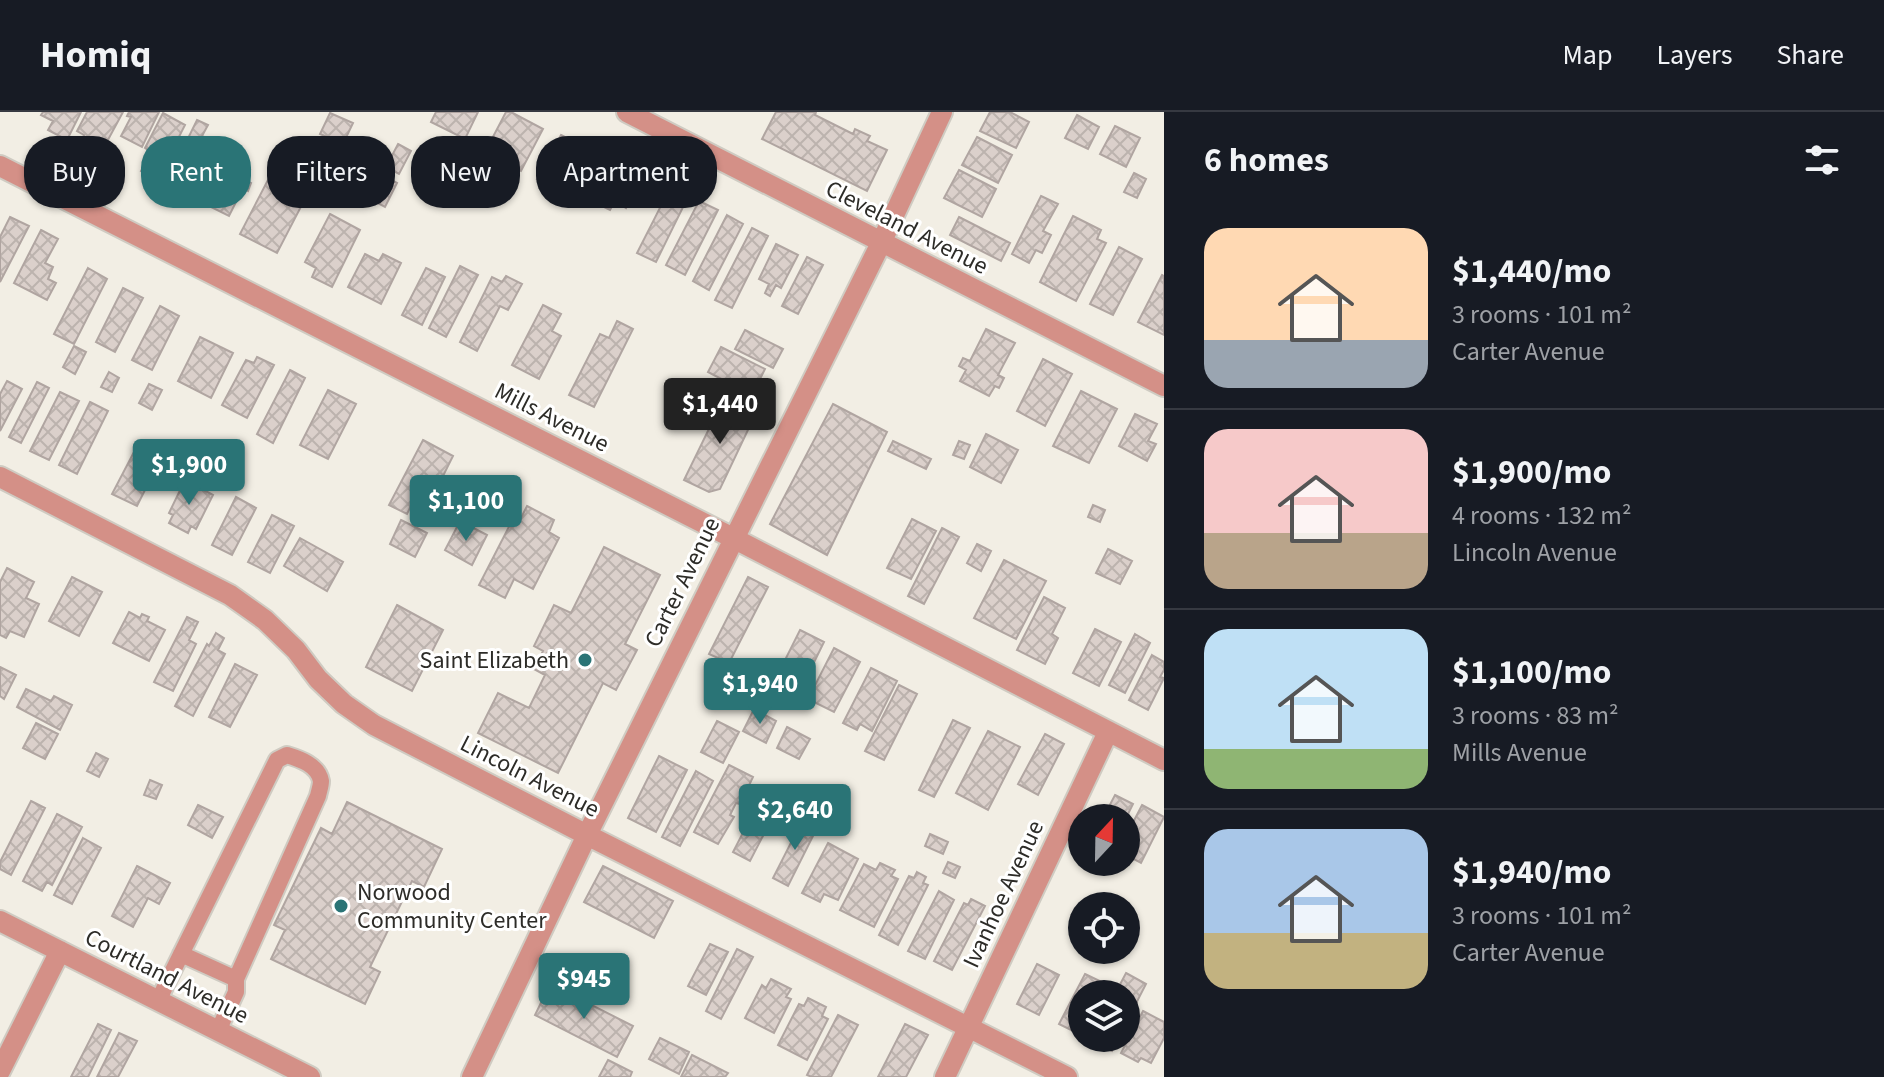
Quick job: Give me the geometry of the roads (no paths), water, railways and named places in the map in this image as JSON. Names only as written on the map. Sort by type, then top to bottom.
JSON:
[{"type":"street","name":"Cleveland Avenue","points":[[627,112],[1164,386]]},
{"type":"street","name":"Carter Avenue","points":[[472,1077],[587,835],[881,243],[942,112]]},
{"type":"street","name":"Mills Avenue","points":[[0,166],[1164,760]]},
{"type":"street","name":"Lincoln Avenue","points":[[0,477],[230,595],[265,620],[296,650],[318,679],[344,704],[374,725],[1067,1077]]},
{"type":"street","name":"Ivanhoe Avenue","points":[[945,1077],[1108,732]]},
{"type":"street","name":"Courtland Avenue","points":[[0,921],[310,1077]]},
{"type":"street","points":[[0,1071],[60,951]]},
{"type":"lane","points":[[158,1001],[277,760],[287,755],[302,759],[314,768],[321,780],[318,796],[236,979],[236,992],[218,1031]]},
{"type":"lane","points":[[181,954],[236,979]]},
{"type":"place","name":"Saint Elizabeth","points":[[585,660]]},
{"type":"place","name":"Norwood Community Center","points":[[341,906]]}]
